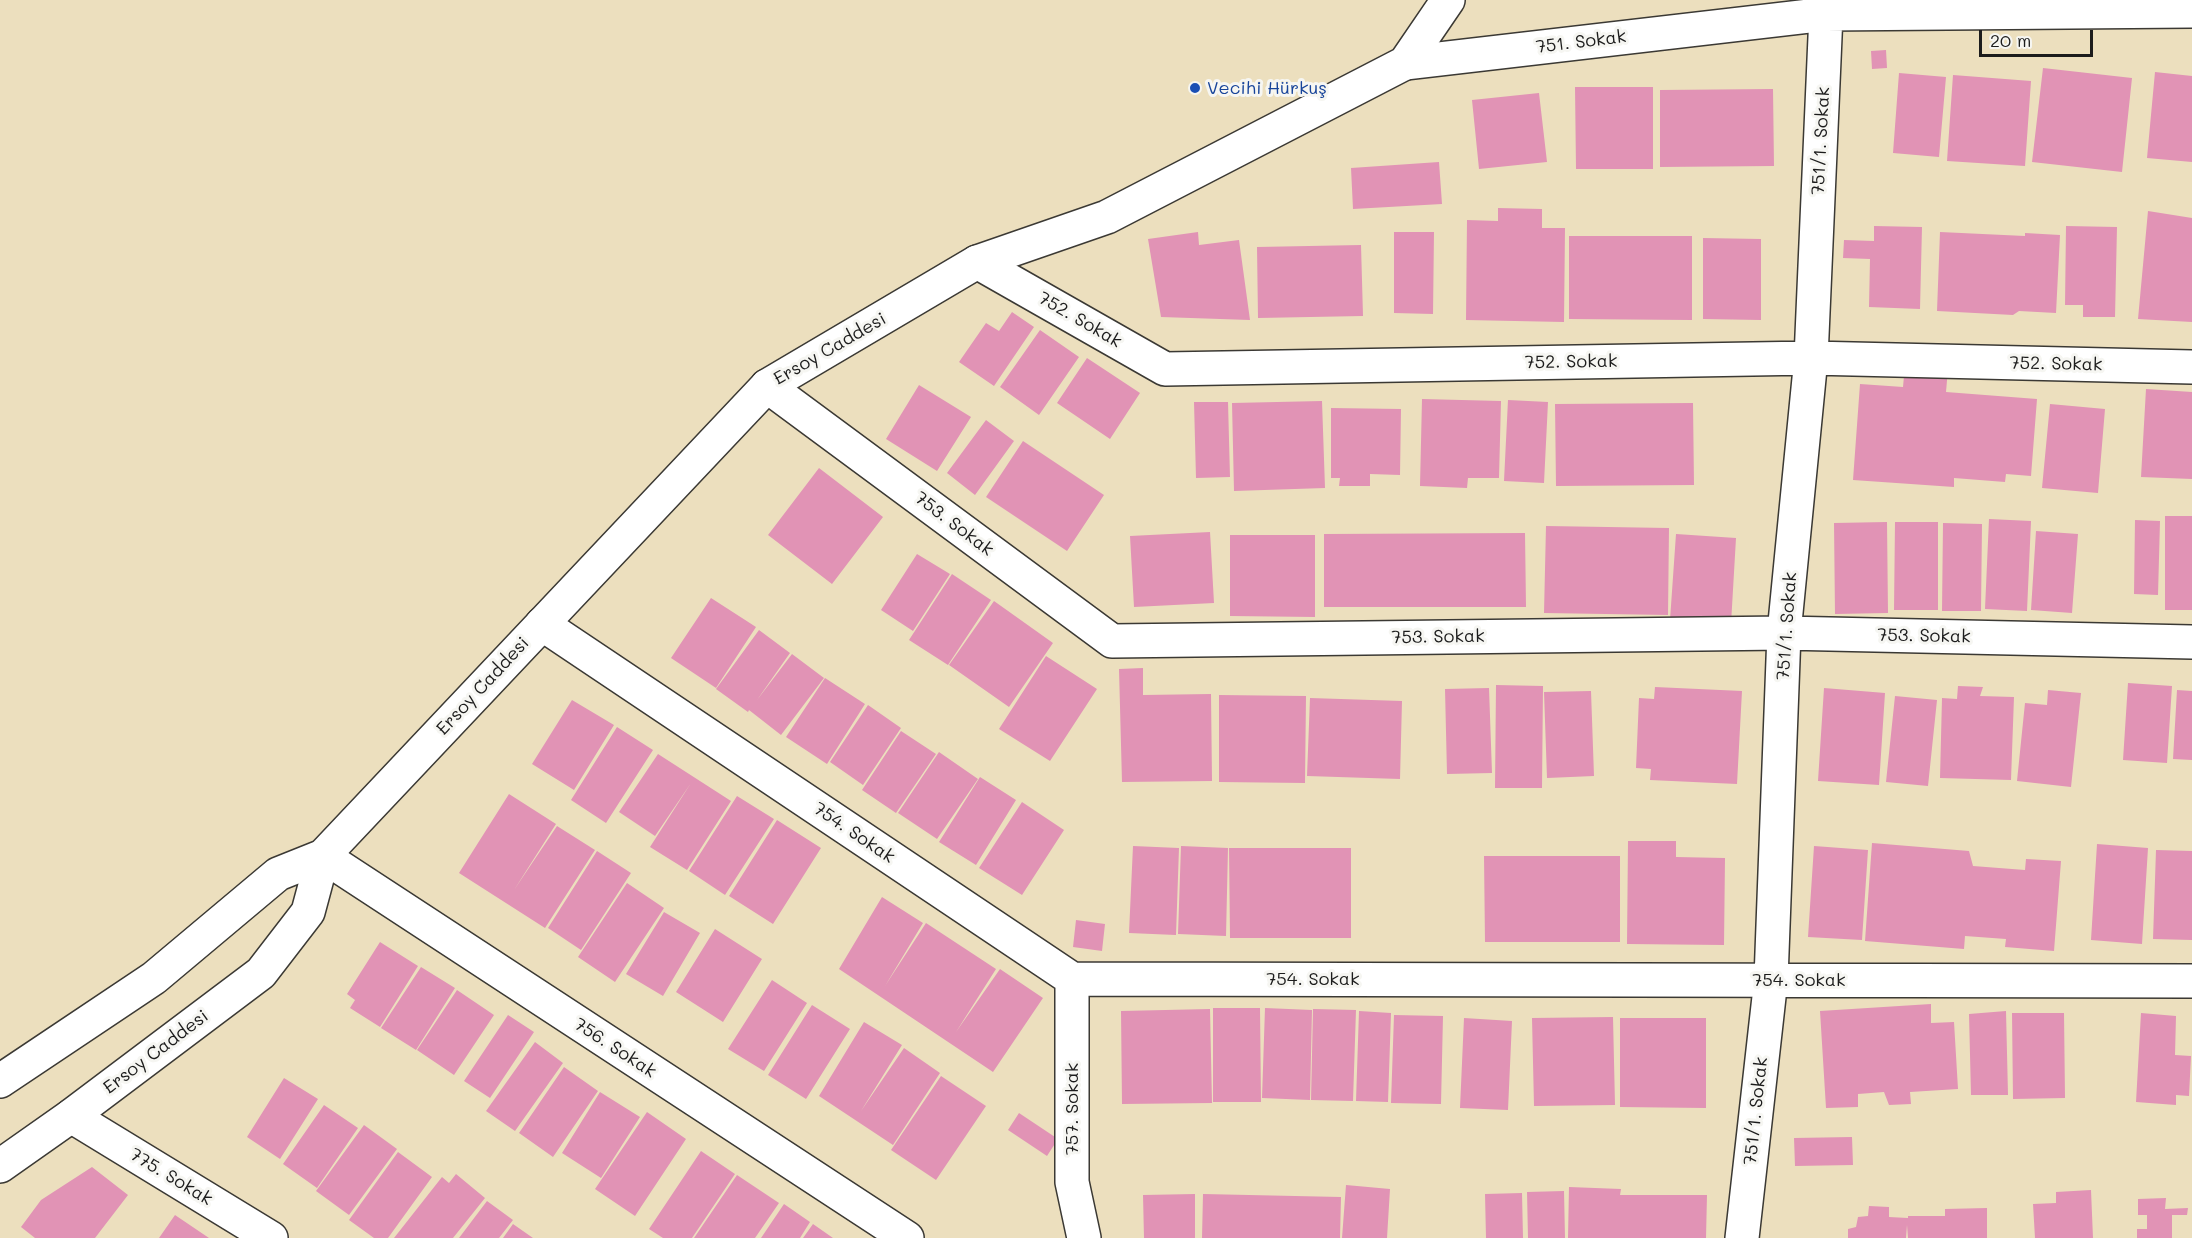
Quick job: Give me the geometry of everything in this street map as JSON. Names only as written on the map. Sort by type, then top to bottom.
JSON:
[{"type":"street","name":"Ersoy Caddesi","points":[[0,1081],[154,978],[278,874],[323,856],[767,386],[977,262],[1107,217],[1405,63],[1448,0]]},
{"type":"street","name":"751. Sokak","points":[[1405,63],[1744,10],[1826,14],[2192,11]]},
{"type":"street","name":"751/1. Sokak","points":[[1742,1238],[1771,980],[1784,633],[1811,358],[1826,14]]},
{"type":"street","name":"752. Sokak","points":[[977,262],[1165,369],[1811,358],[2192,367]]},
{"type":"street","name":"753. Sokak","points":[[767,386],[1112,641],[1784,633],[2192,642]]},
{"type":"street","name":"754. Sokak","points":[[542,624],[1072,980],[2192,981]]},
{"type":"street","name":"Ersoy Caddesi","points":[[0,1166],[71,1116],[261,973],[308,912],[323,856]]},
{"type":"street","name":"756. Sokak","points":[[323,856],[907,1238]]},
{"type":"street","name":"757. Sokak","points":[[1072,980],[1072,1182],[1084,1238]]},
{"type":"street","name":"775. Sokak","points":[[71,1116],[271,1238]]},
{"type":"building","points":[[1886,50],[1887,68],[1872,69],[1871,51]]},
{"type":"building","points":[[2043,68],[2132,78],[2122,172],[2032,162]]},
{"type":"building","points":[[2155,72],[2192,76],[2192,162],[2147,158]]},
{"type":"building","points":[[1899,73],[1946,77],[1939,157],[1893,153]]},
{"type":"building","points":[[1953,75],[2031,81],[2025,166],[1947,161]]},
{"type":"building","points":[[1575,87],[1653,87],[1653,169],[1576,169]]},
{"type":"building","points":[[1773,89],[1774,166],[1660,167],[1660,90]]},
{"type":"building","points":[[1539,93],[1547,162],[1479,169],[1472,100]]},
{"type":"building","points":[[1439,162],[1442,204],[1353,209],[1351,168]]},
{"type":"building","points":[[1498,208],[1542,209],[1542,228],[1565,228],[1564,322],[1466,320],[1467,220],[1498,221]]},
{"type":"building","points":[[2148,211],[2192,218],[2192,322],[2138,319]]},
{"type":"building","points":[[1874,226],[1922,227],[1920,309],[1869,307],[1870,259],[1843,258],[1844,240],[1874,241]]},
{"type":"building","points":[[2066,226],[2117,227],[2115,317],[2083,317],[2083,305],[2065,305]]},
{"type":"building","points":[[1198,232],[1199,245],[1239,240],[1250,320],[1161,317],[1148,239]]},
{"type":"building","points":[[1394,232],[1434,232],[1433,314],[1394,313]]},
{"type":"building","points":[[1940,232],[2025,236],[2025,233],[2060,235],[2056,313],[2019,311],[2013,315],[1937,311]]},
{"type":"building","points":[[1569,236],[1692,236],[1692,320],[1569,319]]},
{"type":"building","points":[[1703,238],[1761,239],[1761,320],[1703,319]]},
{"type":"building","points":[[1361,245],[1363,316],[1258,318],[1257,247]]},
{"type":"building","points":[[1012,312],[1034,327],[994,386],[959,362],[986,323],[999,331]]},
{"type":"building","points":[[1040,330],[1079,357],[1039,415],[1000,387]]},
{"type":"building","points":[[1087,358],[1140,393],[1110,439],[1057,403]]},
{"type":"building","points":[[1905,365],[1948,369],[1946,392],[2037,399],[2031,476],[2006,474],[2005,482],[1954,478],[1954,487],[1853,480],[1860,384],[1903,387]]},
{"type":"building","points":[[919,385],[971,417],[937,471],[886,439]]},
{"type":"building","points":[[2146,389],[2192,392],[2192,479],[2141,477]]},
{"type":"building","points":[[1422,399],[1501,401],[1499,478],[1468,478],[1467,488],[1420,486]]},
{"type":"building","points":[[1508,400],[1548,402],[1544,483],[1504,481]]},
{"type":"building","points":[[1322,401],[1325,488],[1234,491],[1232,403]]},
{"type":"building","points":[[1194,402],[1228,402],[1230,477],[1196,478]]},
{"type":"building","points":[[1693,403],[1694,485],[1556,486],[1555,404]]},
{"type":"building","points":[[2050,404],[2105,409],[2098,493],[2042,488]]},
{"type":"building","points":[[1331,408],[1401,409],[1400,475],[1370,474],[1370,486],[1339,486],[1340,478],[1331,478]]},
{"type":"building","points":[[986,420],[1014,441],[975,495],[947,473]]},
{"type":"building","points":[[1023,441],[1104,495],[1067,551],[986,497]]},
{"type":"building","points":[[819,468],[883,517],[832,584],[768,535]]},
{"type":"building","points":[[2165,516],[2192,516],[2192,610],[2165,610]]},
{"type":"building","points":[[1989,519],[2031,521],[2027,611],[1985,609]]},
{"type":"building","points":[[2135,520],[2160,521],[2158,595],[2134,594]]},
{"type":"building","points":[[1887,522],[1888,613],[1835,614],[1834,523]]},
{"type":"building","points":[[1895,522],[1938,522],[1938,610],[1894,610]]},
{"type":"building","points":[[1943,523],[1982,524],[1981,611],[1942,611]]},
{"type":"building","points":[[1546,526],[1669,528],[1668,615],[1544,613]]},
{"type":"building","points":[[2036,531],[2078,534],[2072,613],[2031,610]]},
{"type":"building","points":[[1210,532],[1214,603],[1134,607],[1130,536]]},
{"type":"building","points":[[1525,533],[1526,607],[1324,607],[1324,534]]},
{"type":"building","points":[[1676,534],[1736,538],[1731,624],[1670,620]]},
{"type":"building","points":[[1230,535],[1315,535],[1315,617],[1230,616]]},
{"type":"building","points":[[917,554],[950,574],[913,631],[881,610]]},
{"type":"building","points":[[952,574],[991,600],[948,665],[909,640]]},
{"type":"building","points":[[711,598],[756,627],[716,688],[671,658]]},
{"type":"building","points":[[994,601],[1053,643],[1009,707],[949,665]]},
{"type":"building","points":[[759,630],[790,653],[757,700],[792,654],[824,678],[781,735],[749,710],[748,712],[716,689]]},
{"type":"building","points":[[1046,656],[1097,689],[1050,761],[999,729]]},
{"type":"building","points":[[1143,668],[1143,695],[1211,694],[1212,781],[1122,782],[1119,669]]},
{"type":"building","points":[[825,678],[865,704],[827,764],[786,737]]},
{"type":"building","points":[[2128,683],[2172,686],[2167,763],[2123,760]]},
{"type":"building","points":[[1496,685],[1543,686],[1542,788],[1495,788]]},
{"type":"building","points":[[1958,686],[1983,687],[1980,696],[2014,697],[2011,780],[1940,778],[1942,698],[1957,699]]},
{"type":"building","points":[[1655,687],[1742,691],[1737,784],[1650,780],[1651,769],[1636,768],[1639,698],[1654,699]]},
{"type":"building","points":[[1489,688],[1492,773],[1447,774],[1445,689]]},
{"type":"building","points":[[1824,688],[1885,693],[1879,785],[1818,781]]},
{"type":"building","points":[[2048,690],[2081,693],[2071,787],[2017,781],[2025,703],[2047,705]]},
{"type":"building","points":[[2177,690],[2192,691],[2192,760],[2173,759]]},
{"type":"building","points":[[1591,691],[1594,776],[1547,778],[1544,692]]},
{"type":"building","points":[[1219,695],[1306,696],[1305,783],[1219,782]]},
{"type":"building","points":[[1895,696],[1937,700],[1928,786],[1886,782]]},
{"type":"building","points":[[1310,698],[1402,701],[1400,779],[1307,776]]},
{"type":"building","points":[[572,700],[614,725],[574,790],[532,764]]},
{"type":"building","points":[[868,705],[901,728],[863,785],[830,762]]},
{"type":"building","points":[[617,727],[653,750],[606,823],[571,800]]},
{"type":"building","points":[[901,731],[936,754],[896,813],[862,790]]},
{"type":"building","points":[[939,752],[978,779],[937,839],[898,813]]},
{"type":"building","points":[[658,754],[731,801],[687,870],[650,847],[691,783],[655,836],[619,812]]},
{"type":"building","points":[[980,777],[1016,800],[976,865],[939,842]]},
{"type":"building","points":[[509,794],[556,824],[514,890],[557,826],[595,850],[545,928],[459,873]]},
{"type":"building","points":[[737,796],[774,819],[725,895],[689,871]]},
{"type":"building","points":[[1022,802],[1064,830],[1022,895],[979,868]]},
{"type":"building","points":[[777,820],[821,848],[773,924],[729,896]]},
{"type":"building","points":[[1628,841],[1676,841],[1676,857],[1725,858],[1724,945],[1627,944]]},
{"type":"building","points":[[1872,843],[1969,851],[1973,866],[2025,870],[2026,859],[2061,861],[2054,951],[2005,947],[2006,939],[1965,936],[1964,949],[1865,941]]},
{"type":"building","points":[[2097,844],[2148,848],[2142,944],[2091,940]]},
{"type":"building","points":[[1133,846],[1179,848],[1176,935],[1129,933]]},
{"type":"building","points":[[1181,846],[1228,848],[1226,936],[1178,934]]},
{"type":"building","points":[[1814,846],[1868,850],[1862,940],[1808,937]]},
{"type":"building","points":[[1229,848],[1351,848],[1351,938],[1230,938]]},
{"type":"building","points":[[2156,850],[2192,851],[2192,940],[2153,939]]},
{"type":"building","points":[[597,851],[631,873],[581,950],[548,928]]},
{"type":"building","points":[[1484,856],[1620,856],[1620,942],[1485,942]]},
{"type":"building","points":[[627,883],[664,908],[615,982],[578,957]]},
{"type":"building","points":[[882,897],[923,923],[885,986],[926,923],[996,969],[956,1032],[1000,969],[1043,998],[993,1072],[839,969]]},
{"type":"building","points":[[664,912],[700,933],[663,996],[626,974]]},
{"type":"building","points":[[1076,920],[1105,924],[1102,951],[1073,947]]},
{"type":"building","points":[[715,929],[762,959],[723,1022],[676,992]]},
{"type":"building","points":[[380,942],[418,966],[380,1027],[350,1008],[355,1000],[347,994]]},
{"type":"building","points":[[421,967],[455,988],[416,1050],[381,1028]]},
{"type":"building","points":[[772,980],[807,1003],[764,1071],[728,1049]]},
{"type":"building","points":[[457,990],[494,1015],[454,1075],[417,1050]]},
{"type":"building","points":[[1931,1004],[1931,1023],[1954,1022],[1958,1089],[1910,1092],[1911,1104],[1889,1105],[1884,1092],[1858,1094],[1858,1107],[1826,1108],[1820,1011]]},
{"type":"building","points":[[812,1005],[850,1029],[806,1099],[768,1075]]},
{"type":"building","points":[[1213,1008],[1260,1008],[1261,1102],[1213,1102]]},
{"type":"building","points":[[1265,1008],[1312,1010],[1310,1100],[1262,1098]]},
{"type":"building","points":[[1210,1009],[1212,1103],[1122,1104],[1121,1011]]},
{"type":"building","points":[[1313,1009],[1356,1010],[1353,1101],[1311,1100]]},
{"type":"building","points":[[1359,1011],[1391,1013],[1388,1102],[1356,1101]]},
{"type":"building","points":[[2006,1011],[2008,1095],[1971,1095],[1969,1014]]},
{"type":"building","points":[[2012,1013],[2064,1013],[2065,1098],[2013,1099]]},
{"type":"building","points":[[2141,1013],[2176,1016],[2175,1055],[2191,1056],[2189,1096],[2176,1095],[2176,1105],[2136,1102]]},
{"type":"building","points":[[508,1015],[534,1032],[490,1098],[464,1081]]},
{"type":"building","points":[[1394,1015],[1443,1016],[1441,1104],[1391,1103]]},
{"type":"building","points":[[1613,1017],[1615,1105],[1534,1106],[1532,1018]]},
{"type":"building","points":[[1464,1018],[1512,1021],[1508,1110],[1460,1108]]},
{"type":"building","points":[[1620,1018],[1706,1018],[1706,1108],[1620,1107]]},
{"type":"building","points":[[864,1022],[902,1045],[861,1111],[904,1048],[940,1073],[893,1145],[819,1096]]},
{"type":"building","points":[[535,1042],[563,1063],[515,1131],[486,1111]]},
{"type":"building","points":[[564,1067],[598,1091],[553,1157],[519,1133]]},
{"type":"building","points":[[941,1076],[986,1106],[936,1180],[891,1150]]},
{"type":"building","points":[[284,1078],[318,1099],[280,1159],[247,1137]]},
{"type":"building","points":[[600,1092],[640,1117],[601,1178],[562,1153]]},
{"type":"building","points":[[324,1105],[358,1128],[317,1188],[283,1164]]},
{"type":"building","points":[[647,1112],[686,1139],[635,1216],[595,1189]]},
{"type":"building","points":[[1019,1113],[1058,1139],[1047,1156],[1008,1130]]},
{"type":"building","points":[[364,1125],[397,1149],[349,1215],[316,1191]]},
{"type":"building","points":[[1852,1137],[1853,1165],[1795,1166],[1794,1138]]},
{"type":"building","points":[[701,1151],[735,1174],[692,1238],[663,1238],[649,1229]]},
{"type":"building","points":[[398,1152],[432,1177],[388,1238],[374,1238],[349,1220]]},
{"type":"building","points":[[92,1167],[128,1195],[95,1238],[35,1238],[21,1227],[41,1200]]},
{"type":"building","points":[[456,1174],[485,1198],[453,1238],[394,1238],[442,1177],[449,1183]]},
{"type":"building","points":[[737,1175],[779,1203],[755,1238],[694,1238]]},
{"type":"building","points":[[1346,1185],[1390,1189],[1387,1238],[1342,1238]]},
{"type":"building","points":[[1569,1187],[1621,1189],[1620,1195],[1707,1195],[1706,1238],[1568,1238]]},
{"type":"building","points":[[2091,1190],[2093,1238],[2035,1238],[2033,1204],[2056,1203],[2056,1192]]},
{"type":"building","points":[[1564,1191],[1565,1238],[1528,1238],[1527,1192]]},
{"type":"building","points":[[1522,1193],[1523,1238],[1486,1238],[1485,1194]]},
{"type":"building","points":[[1195,1194],[1195,1238],[1144,1238],[1143,1195]]},
{"type":"building","points":[[1203,1194],[1341,1197],[1340,1238],[1202,1238]]},
{"type":"building","points":[[2166,1198],[2165,1209],[2188,1208],[2187,1215],[2172,1215],[2172,1238],[2137,1238],[2137,1229],[2147,1229],[2147,1215],[2138,1215],[2138,1199]]},
{"type":"building","points":[[487,1201],[513,1220],[499,1238],[459,1238]]},
{"type":"building","points":[[784,1204],[810,1222],[800,1238],[761,1238]]},
{"type":"building","points":[[1869,1206],[1889,1207],[1889,1217],[1908,1218],[1908,1216],[1945,1216],[1945,1209],[1987,1208],[1987,1238],[1908,1238],[1907,1225],[1906,1238],[1848,1238],[1848,1229],[1856,1227],[1858,1217],[1868,1216]]},
{"type":"building","points":[[175,1215],[209,1238],[159,1238]]},
{"type":"building","points":[[513,1224],[533,1238],[503,1238]]},
{"type":"building","points":[[813,1224],[833,1238],[803,1238]]},
{"type":"place","name":"Vecihi Hürkuş","points":[[1195,88]]}]
